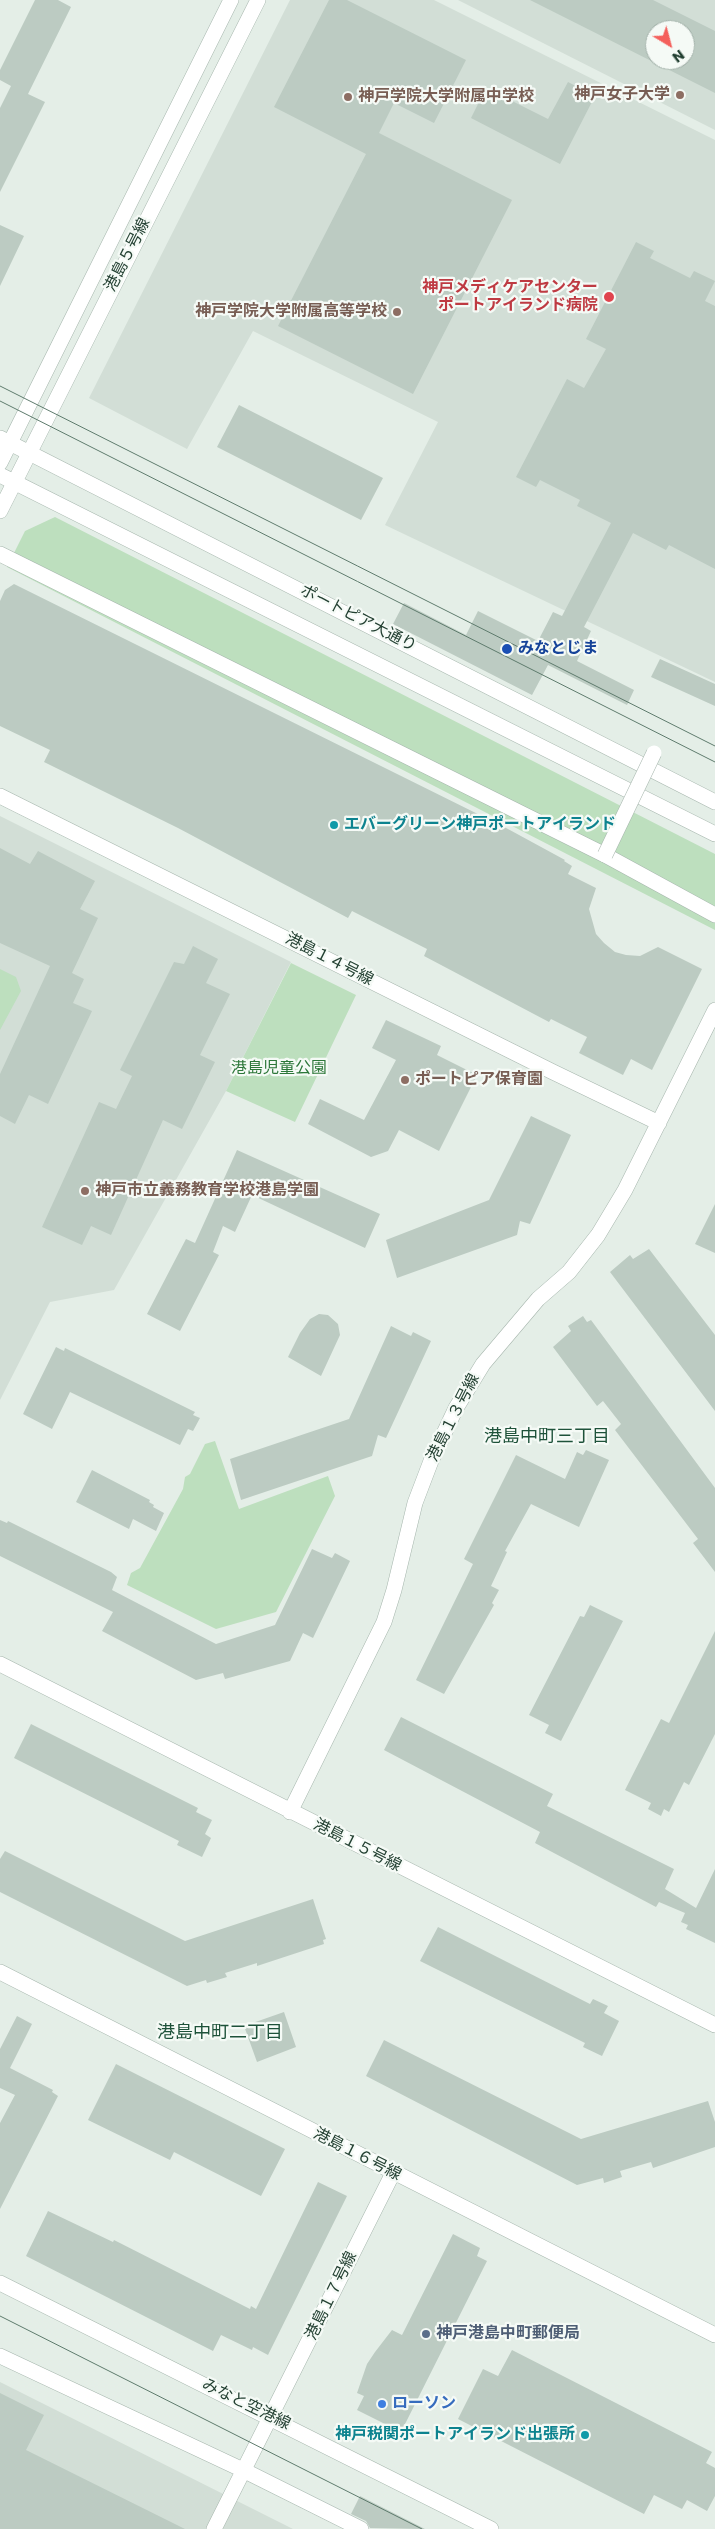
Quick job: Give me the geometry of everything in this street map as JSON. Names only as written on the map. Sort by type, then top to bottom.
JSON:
[{"type":"street","name":"港島５号線","points":[[0,463],[5,441],[231,0]]},
{"type":"street","name":"港島５号線","points":[[0,511],[258,0]]},
{"type":"street","name":"ポートピア大通り","points":[[5,441],[715,802]]},
{"type":"street","name":"ポートピア大通り","points":[[0,475],[715,834]]},
{"type":"street","points":[[0,554],[604,855],[678,897],[715,915]]},
{"type":"street","points":[[604,855],[654,753]]},
{"type":"street","name":"港島１４号線","points":[[0,796],[659,1123]]},
{"type":"street","name":"港島１３号線","points":[[290,1812],[384,1622],[394,1590],[415,1503],[430,1461],[456,1408],[483,1364],[538,1299],[569,1272],[598,1235],[625,1190],[715,1010]]},
{"type":"street","name":"港島１５号線","points":[[0,1664],[715,2026]]},
{"type":"street","name":"港島１６号線","points":[[0,1972],[715,2335]]},
{"type":"street","name":"港島１７号線","points":[[214,2529],[243,2470],[272,2418],[393,2173]]},
{"type":"street","name":"みなと空港線","points":[[0,2283],[492,2529]]},
{"type":"street","points":[[0,2356],[243,2470],[361,2529]]},
{"type":"shaded area","points":[[290,0],[434,0],[715,140],[715,682],[385,525],[438,422],[253,331],[187,449],[89,398]]},
{"type":"shaded area","name":"神戸女子大学","points":[[458,0],[715,0],[715,130]]},
{"type":"shaded area","name":"神戸市立義務教育学校港島学園","points":[[0,816],[291,962],[226,1091],[114,1290],[50,1302],[0,1400]]},
{"type":"shaded area","points":[[0,2382],[293,2529],[0,2529]]},
{"type":"green space","points":[[55,517],[715,854],[715,930],[7,567],[25,531]]},
{"type":"green space","name":"港島児童公園","points":[[291,963],[356,995],[295,1122],[226,1091]]},
{"type":"green space","points":[[0,969],[16,977],[21,991],[0,1030]]},
{"type":"green space","points":[[215,1441],[239,1509],[328,1476],[335,1496],[276,1612],[216,1629],[127,1585],[131,1573],[140,1568],[183,1489],[185,1477],[190,1474],[205,1444]]},
{"type":"building","points":[[35,0],[58,0],[71,7],[28,94],[45,102],[0,192],[0,108],[11,86],[0,80],[0,70]]},
{"type":"building","points":[[329,0],[347,0],[466,60],[434,123],[394,103],[379,133],[512,200],[413,394],[278,326],[366,154],[274,107]]},
{"type":"building","points":[[530,0],[653,0],[693,20],[645,20],[645,58]]},
{"type":"building","points":[[695,21],[715,31],[715,93],[669,70],[695,70]]},
{"type":"building","points":[[568,82],[595,96],[560,164],[471,118],[486,88],[548,119]]},
{"type":"building","points":[[0,225],[24,236],[0,286]]},
{"type":"building","points":[[636,242],[654,251],[650,258],[690,278],[694,271],[715,281],[705,301],[715,306],[715,569],[669,545],[666,550],[633,533],[584,627],[591,631],[577,661],[634,690],[627,705],[548,665],[532,695],[393,624],[404,603],[466,635],[478,611],[538,641],[553,612],[562,616],[611,523],[577,506],[580,500],[540,480],[536,487],[516,477],[567,379],[584,388],[606,349],[586,339]]},
{"type":"building","points":[[239,405],[383,478],[361,520],[217,447]]},
{"type":"building","name":"エバーグリーン神戸ポートアイランド","points":[[14,584],[508,829],[565,860],[572,866],[568,874],[596,888],[589,909],[596,934],[615,952],[640,956],[658,947],[702,969],[652,1070],[631,1059],[623,1075],[579,1053],[587,1037],[551,1019],[549,1022],[424,956],[427,949],[352,911],[348,918],[178,828],[44,762],[50,750],[0,726],[0,601],[5,590]]},
{"type":"building","points":[[660,659],[715,684],[715,706],[651,677]]},
{"type":"building","points":[[0,848],[30,864],[38,851],[95,881],[80,909],[98,918],[72,973],[84,979],[73,1003],[92,1011],[48,1104],[29,1095],[15,1124],[0,1116],[0,1074],[50,966],[0,943]]},
{"type":"building","points":[[193,946],[218,959],[206,983],[230,994],[200,1055],[215,1062],[182,1129],[163,1120],[111,1235],[91,1226],[82,1245],[42,1227],[99,1102],[116,1109],[132,1076],[120,1070],[174,962],[184,964]]},
{"type":"building","name":"ポートピア保育園","points":[[386,1020],[441,1046],[437,1055],[477,1075],[439,1151],[399,1130],[388,1151],[371,1157],[308,1124],[320,1099],[364,1120],[396,1060],[372,1048]]},
{"type":"building","points":[[531,1116],[571,1135],[530,1224],[520,1221],[517,1235],[397,1278],[386,1240],[489,1200]]},
{"type":"building","points":[[237,1150],[380,1214],[365,1248],[252,1195],[235,1232],[223,1226],[213,1252],[219,1255],[180,1331],[147,1314],[186,1239],[195,1243]]},
{"type":"building","points":[[715,1204],[715,1253],[695,1244]]},
{"type":"building","points":[[649,1249],[715,1335],[715,1411],[610,1272],[630,1255],[633,1259]]},
{"type":"building","points":[[319,1314],[328,1315],[338,1324],[340,1335],[321,1376],[288,1357],[300,1333],[310,1319]]},
{"type":"building","points":[[583,1316],[587,1322],[591,1320],[715,1488],[715,1572],[693,1543],[698,1539],[615,1430],[621,1424],[603,1401],[597,1406],[553,1347],[571,1331],[568,1326]]},
{"type":"building","points":[[391,1326],[411,1336],[413,1332],[431,1341],[386,1438],[378,1435],[372,1456],[241,1500],[230,1459],[349,1419]]},
{"type":"building","points":[[56,1347],[64,1351],[65,1348],[195,1412],[193,1415],[200,1418],[193,1431],[188,1429],[180,1445],[70,1392],[52,1429],[23,1414]]},
{"type":"building","points":[[586,1450],[609,1460],[579,1527],[531,1504],[505,1551],[507,1552],[491,1586],[499,1590],[492,1603],[494,1605],[444,1694],[416,1680],[473,1564],[464,1559],[516,1455],[565,1479],[577,1452],[583,1455]]},
{"type":"building","points":[[92,1470],[150,1500],[149,1502],[154,1505],[153,1507],[164,1513],[156,1531],[133,1519],[129,1529],[76,1502]]},
{"type":"building","points":[[0,1520],[7,1523],[8,1521],[111,1572],[117,1577],[112,1590],[216,1644],[275,1625],[312,1549],[332,1558],[335,1553],[350,1561],[313,1638],[303,1633],[290,1661],[225,1679],[223,1673],[196,1680],[102,1631],[113,1612],[0,1556]]},
{"type":"building","points":[[590,1605],[623,1621],[561,1741],[545,1733],[549,1725],[529,1715],[580,1616],[584,1617]]},
{"type":"building","points":[[715,1631],[715,1734],[689,1785],[684,1782],[669,1812],[664,1809],[661,1816],[648,1809],[651,1803],[625,1790],[661,1719],[669,1723]]},
{"type":"building","points":[[401,1717],[553,1794],[547,1806],[674,1869],[665,1889],[696,1908],[715,1869],[715,1943],[686,1929],[688,1925],[681,1922],[685,1913],[659,1902],[656,1907],[535,1843],[540,1832],[384,1750]]},
{"type":"building","points":[[31,1724],[198,1808],[196,1812],[212,1820],[205,1834],[211,1838],[202,1857],[177,1845],[179,1841],[14,1758]]},
{"type":"building","points":[[5,1851],[185,1941],[313,1899],[326,1939],[323,1940],[324,1944],[257,1966],[257,1963],[225,1973],[227,1977],[207,1983],[206,1980],[187,1986],[0,1892],[0,1859]]},
{"type":"building","points":[[438,1927],[590,2004],[593,1999],[608,2006],[604,2013],[619,2021],[602,2056],[583,2047],[585,2043],[420,1961]]},
{"type":"building","points":[[284,2012],[296,2047],[257,2062],[244,2026]]},
{"type":"building","points":[[17,2016],[32,2024],[10,2068],[53,2090],[52,2092],[58,2096],[0,2209],[0,2123],[15,2095],[0,2088],[0,2049]]},
{"type":"building","points":[[384,2040],[581,2139],[708,2101],[715,2122],[715,2147],[653,2168],[651,2162],[620,2171],[622,2177],[604,2183],[603,2178],[577,2185],[366,2076]]},
{"type":"building","points":[[116,2064],[285,2149],[261,2196],[174,2152],[170,2160],[88,2120]]},
{"type":"building","points":[[318,2182],[347,2196],[268,2355],[253,2347],[252,2350],[221,2335],[213,2351],[26,2256],[48,2211],[113,2242],[114,2240],[250,2309],[251,2306],[256,2309]]},
{"type":"building","points":[[453,2234],[480,2248],[477,2256],[487,2261],[401,2432],[357,2410],[364,2396],[357,2393],[367,2364],[392,2330],[402,2335]]},
{"type":"building","name":"神戸税関ポートアイランド出張所","points":[[512,2350],[712,2452],[706,2463],[715,2468],[715,2496],[707,2511],[687,2500],[682,2509],[654,2495],[644,2514],[458,2419],[483,2369],[498,2376]]},
{"type":"building","points":[[0,2393],[44,2415],[26,2450],[185,2529],[0,2529]]},
{"type":"building","points":[[360,2496],[425,2529],[370,2528],[366,2521],[351,2514]]},
{"type":"tram line","points":[[0,386],[715,746]]},
{"type":"tram line","points":[[0,401],[715,762]]},
{"type":"tram line","points":[[0,2316],[422,2529]]},
{"type":"place","name":"神戸女子大学","points":[[680,95]]},
{"type":"place","name":"神戸学院大学附属中学校","points":[[348,97]]},
{"type":"place","name":"神戸メディケアセンター ポートアイランド病院","points":[[609,297]]},
{"type":"place","name":"神戸学院大学附属高等学校","points":[[397,312]]},
{"type":"place","name":"みなとじま","points":[[507,649]]},
{"type":"place","name":"エバーグリーン神戸ポートアイランド","points":[[334,825]]},
{"type":"place","name":"ポートピア保育園","points":[[405,1080]]},
{"type":"place","name":"神戸市立義務教育学校港島学園","points":[[85,1191]]},
{"type":"place","name":"神戸港島中町郵便局","points":[[426,2334]]},
{"type":"place","name":"ローソン","points":[[382,2404]]},
{"type":"place","name":"神戸税関ポートアイランド出張所","points":[[585,2435]]},
{"type":"district","name":"港島中町三丁目","points":[[547,1437]]},
{"type":"district","name":"港島中町二丁目","points":[[220,2033]]}]
